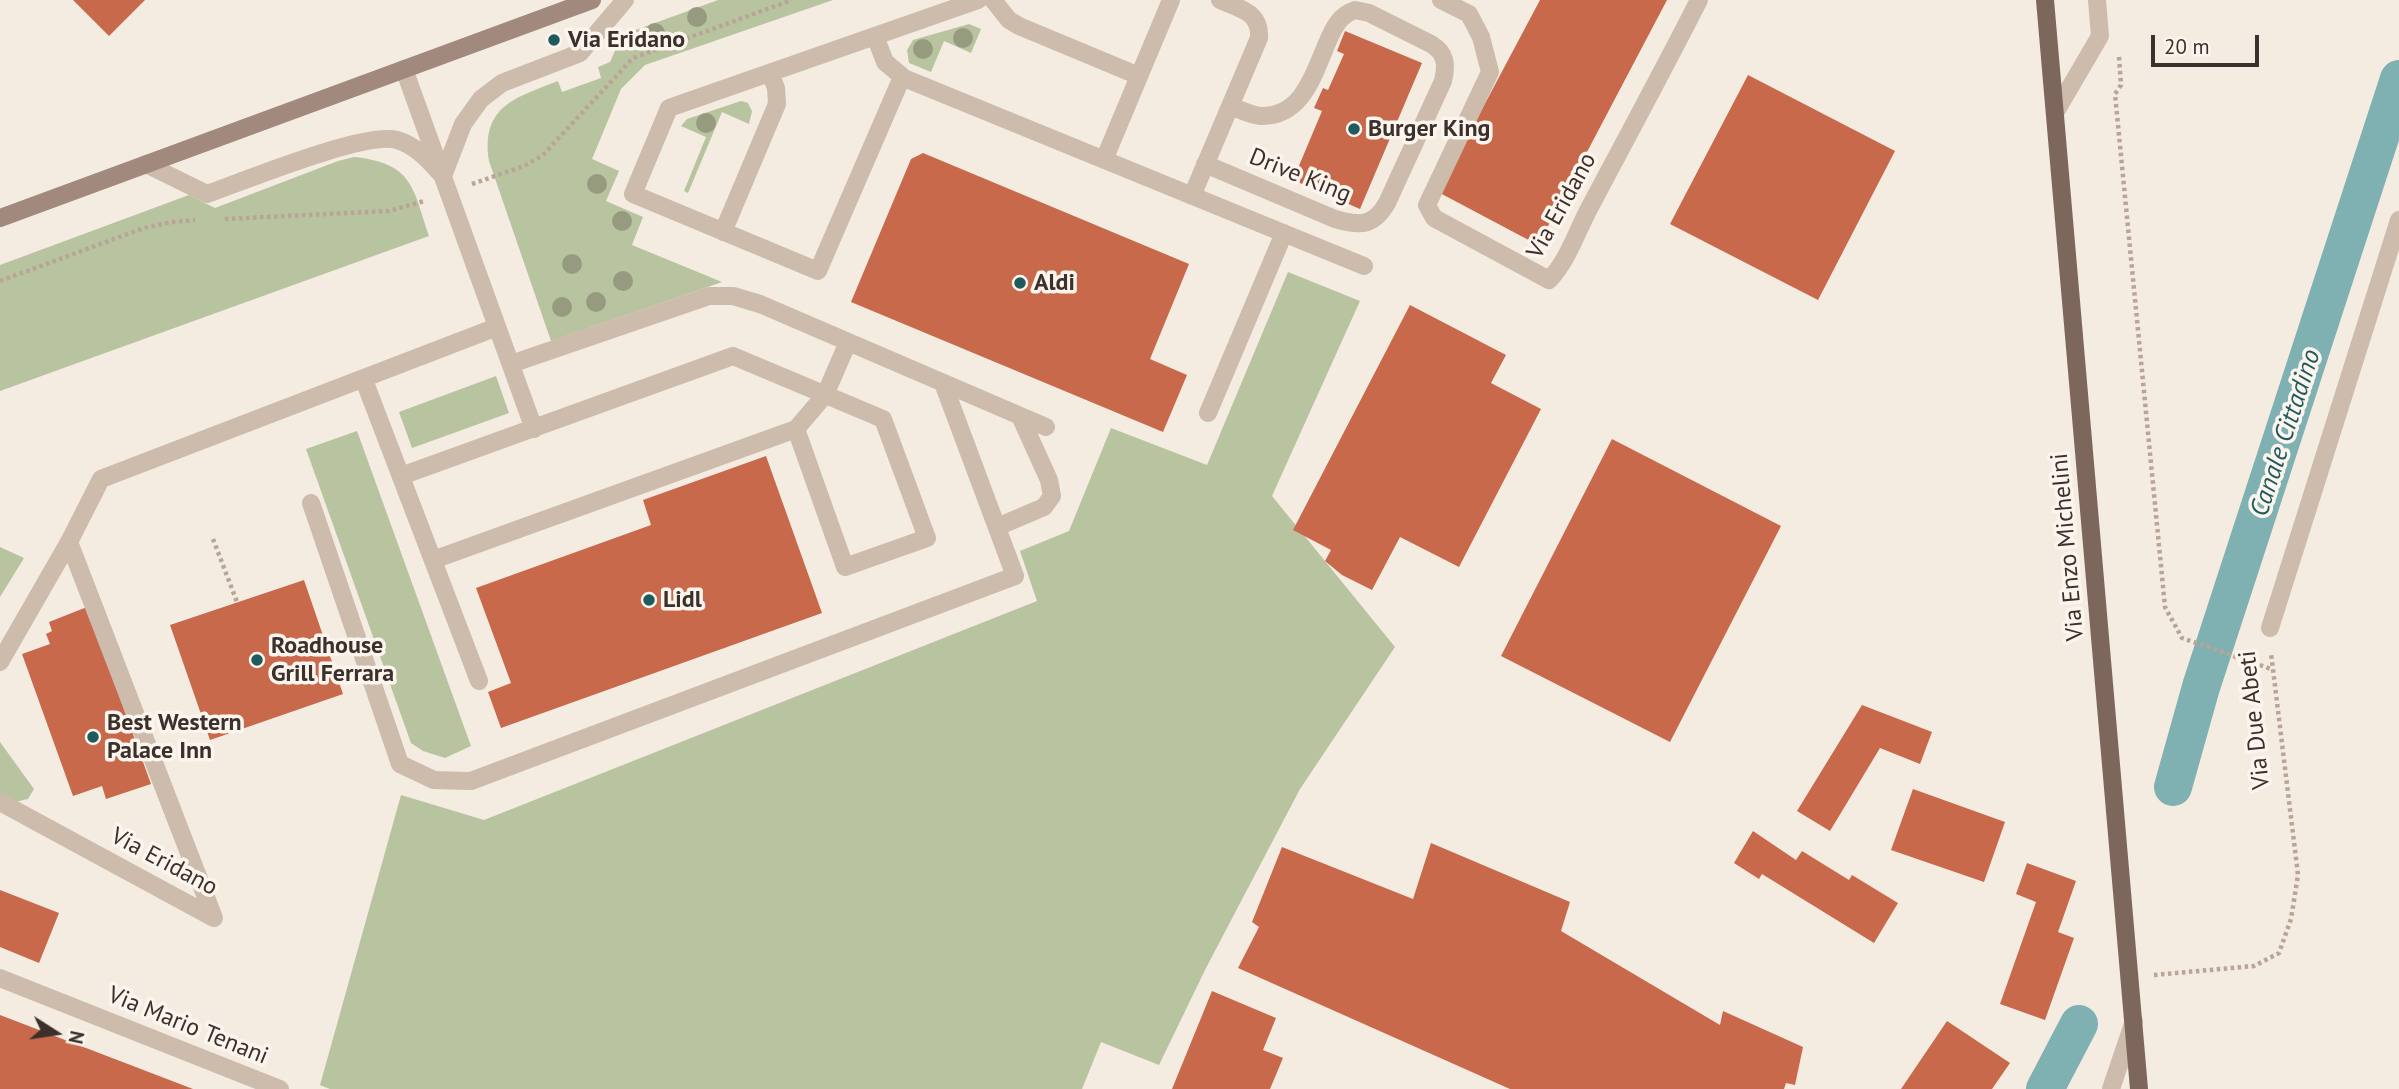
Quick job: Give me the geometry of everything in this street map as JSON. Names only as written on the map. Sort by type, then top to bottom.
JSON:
[{"type":"main road","points":[[0,218],[592,0]]},
{"type":"main road","name":"Via Enzo Michelini","points":[[2045,0],[2139,1089]]},
{"type":"street","points":[[443,176],[463,124],[481,99],[502,83],[580,53],[625,0]]},
{"type":"street","points":[[902,77],[818,271],[633,194],[669,108],[978,0]]},
{"type":"street","points":[[993,0],[1009,20],[1019,26],[1139,76]]},
{"type":"street","points":[[1104,160],[1171,0]]},
{"type":"street","points":[[1192,196],[1259,38],[1257,19],[1250,13],[1220,0]]},
{"type":"street","name":"Via Eridano","points":[[1441,0],[1469,14],[1481,37],[1490,72],[1427,205],[1434,218],[1549,279],[1562,267],[1578,228],[1658,82],[1699,0]]},
{"type":"street","points":[[2055,113],[2100,36],[2097,0]]},
{"type":"street","name":"Drive King","points":[[1205,164],[1335,219],[1354,223],[1370,222],[1387,203],[1443,81],[1446,62],[1438,48],[1432,44],[1369,13],[1355,10],[1338,22],[1307,90],[1289,109],[1282,113],[1261,116],[1230,106]]},
{"type":"street","points":[[875,36],[885,62],[902,77],[1364,266]]},
{"type":"street","points":[[404,69],[534,429]]},
{"type":"street","points":[[723,232],[777,104],[776,88],[770,73]]},
{"type":"street","points":[[146,164],[207,194],[363,141],[394,139],[414,148],[443,176]]},
{"type":"street","name":"Via Due Abeti","points":[[2270,628],[2399,220]]},
{"type":"street","points":[[1208,413],[1284,233]]},
{"type":"street","points":[[510,364],[709,296],[733,296],[760,304],[1046,427]]},
{"type":"street","points":[[0,662],[102,479],[497,327]]},
{"type":"street","points":[[433,560],[796,429],[825,394],[848,342]]},
{"type":"street","points":[[401,476],[733,356],[883,419],[927,538],[845,568],[796,429]]},
{"type":"street","points":[[364,380],[479,681]]},
{"type":"street","points":[[311,503],[400,764],[434,780],[471,781],[1015,576],[943,383]]},
{"type":"street","points":[[997,527],[1044,507],[1052,496],[1049,480],[1020,416]]},
{"type":"street","name":"Via Eridano","points":[[0,802],[214,918],[69,542]]},
{"type":"street","name":"Via Mario Tenani","points":[[0,978],[280,1089]]},
{"type":"street","points":[[2111,1089],[2134,1021]]},
{"type":"path","points":[[2119,48],[2121,85],[2115,94],[2116,107],[2165,607],[2182,638],[2272,669]]},
{"type":"path","points":[[213,539],[237,602]]},
{"type":"path","name":"Via Due Abeti","points":[[2130,976],[2254,967],[2279,953],[2291,919],[2298,875],[2272,669],[2270,628]]},
{"type":"green space","points":[[718,0],[833,0],[645,65],[621,89],[592,159],[619,171],[606,201],[643,217],[632,245],[722,282],[551,341],[489,161],[490,128],[504,107],[528,93],[558,81],[562,92],[601,78],[598,67],[610,62],[622,35]]},
{"type":"green space","points":[[969,24],[981,29],[971,53],[944,41],[931,72],[909,63],[907,50],[913,40]]},
{"type":"green space","points":[[741,101],[748,103],[752,111],[749,124],[722,112],[688,193],[684,191],[706,137],[681,126],[687,119]]},
{"type":"green space","points":[[354,157],[388,165],[408,181],[429,236],[0,391],[0,265],[189,195],[215,208]]},
{"type":"green space","points":[[1288,272],[1360,301],[1272,496],[1395,647],[1300,789],[1206,968],[1159,1065],[1101,1042],[1082,1089],[330,1089],[320,1085],[401,795],[484,820],[1037,601],[1020,551],[1069,531],[1111,428],[1207,465]]},
{"type":"green space","points":[[496,376],[509,413],[412,448],[399,412]]},
{"type":"green space","points":[[357,431],[471,746],[445,758],[423,751],[411,743],[306,449]]},
{"type":"green space","points":[[0,547],[24,558],[0,597]]},
{"type":"green space","points":[[0,742],[34,789],[28,799],[15,802],[0,795]]},
{"type":"building","points":[[73,0],[145,0],[109,36]]},
{"type":"building","points":[[1540,0],[1667,0],[1538,245],[1438,192]]},
{"type":"building","name":"Burger King","points":[[1345,31],[1422,63],[1360,209],[1293,180],[1322,111],[1314,108],[1323,88],[1328,90],[1344,54],[1337,51]]},
{"type":"building","points":[[1748,75],[1895,151],[1818,300],[1670,224]]},
{"type":"building","name":"Aldi","points":[[923,153],[1189,264],[1150,359],[1187,375],[1163,432],[851,302],[911,159]]},
{"type":"building","points":[[1410,305],[1506,355],[1491,383],[1541,409],[1459,567],[1400,537],[1372,590],[1342,575],[1325,561],[1331,550],[1293,530]]},
{"type":"building","points":[[1612,439],[1781,526],[1670,742],[1501,656]]},
{"type":"building","name":"Lidl","points":[[766,456],[822,613],[501,728],[488,692],[511,683],[476,588],[651,525],[643,500]]},
{"type":"building","name":"Roadhouse Grill Ferrara","points":[[304,580],[343,694],[210,740],[170,625]]},
{"type":"building","name":"Best Western Palace Inn","points":[[87,607],[151,784],[106,799],[102,786],[73,796],[22,654],[50,644],[46,634],[52,631],[49,622]]},
{"type":"building","points":[[1862,705],[1932,732],[1920,764],[1880,748],[1830,831],[1797,811]]},
{"type":"building","points":[[1913,789],[2005,822],[1984,882],[1891,850]]},
{"type":"building","points":[[1753,831],[1796,860],[1802,851],[1849,880],[1852,875],[1898,903],[1874,943],[1762,874],[1759,879],[1734,863]]},
{"type":"building","points":[[1431,843],[1570,902],[1561,931],[1720,1025],[1723,1011],[1803,1047],[1795,1085],[1786,1083],[1784,1089],[1510,1089],[1238,968],[1259,927],[1252,922],[1282,847],[1413,899]]},
{"type":"building","points":[[2027,863],[2076,881],[2058,932],[2074,938],[2045,1020],[2000,1004],[2036,902],[2016,894]]},
{"type":"building","points":[[0,890],[59,913],[39,963],[0,947]]},
{"type":"building","points":[[1212,991],[1276,1018],[1263,1050],[1283,1058],[1270,1089],[1172,1089]]},
{"type":"building","points":[[0,1015],[193,1089],[0,1089]]},
{"type":"building","points":[[1947,1021],[2010,1063],[1992,1089],[1901,1089]]},
{"type":"waterway","name":"Canale Cittadino","points":[[2173,787],[2201,687],[2399,79]]},
{"type":"waterway","name":"Canale Cittadino","points":[[2045,1089],[2079,1024]]},
{"type":"place","name":"Via Eridano","points":[[554,40]]},
{"type":"place","name":"Burger King","points":[[1354,129]]},
{"type":"place","name":"Aldi","points":[[1020,283]]},
{"type":"place","name":"Lidl","points":[[649,600]]},
{"type":"place","name":"Roadhouse Grill Ferrara","points":[[257,660]]},
{"type":"place","name":"Best Western Palace Inn","points":[[93,737]]}]
